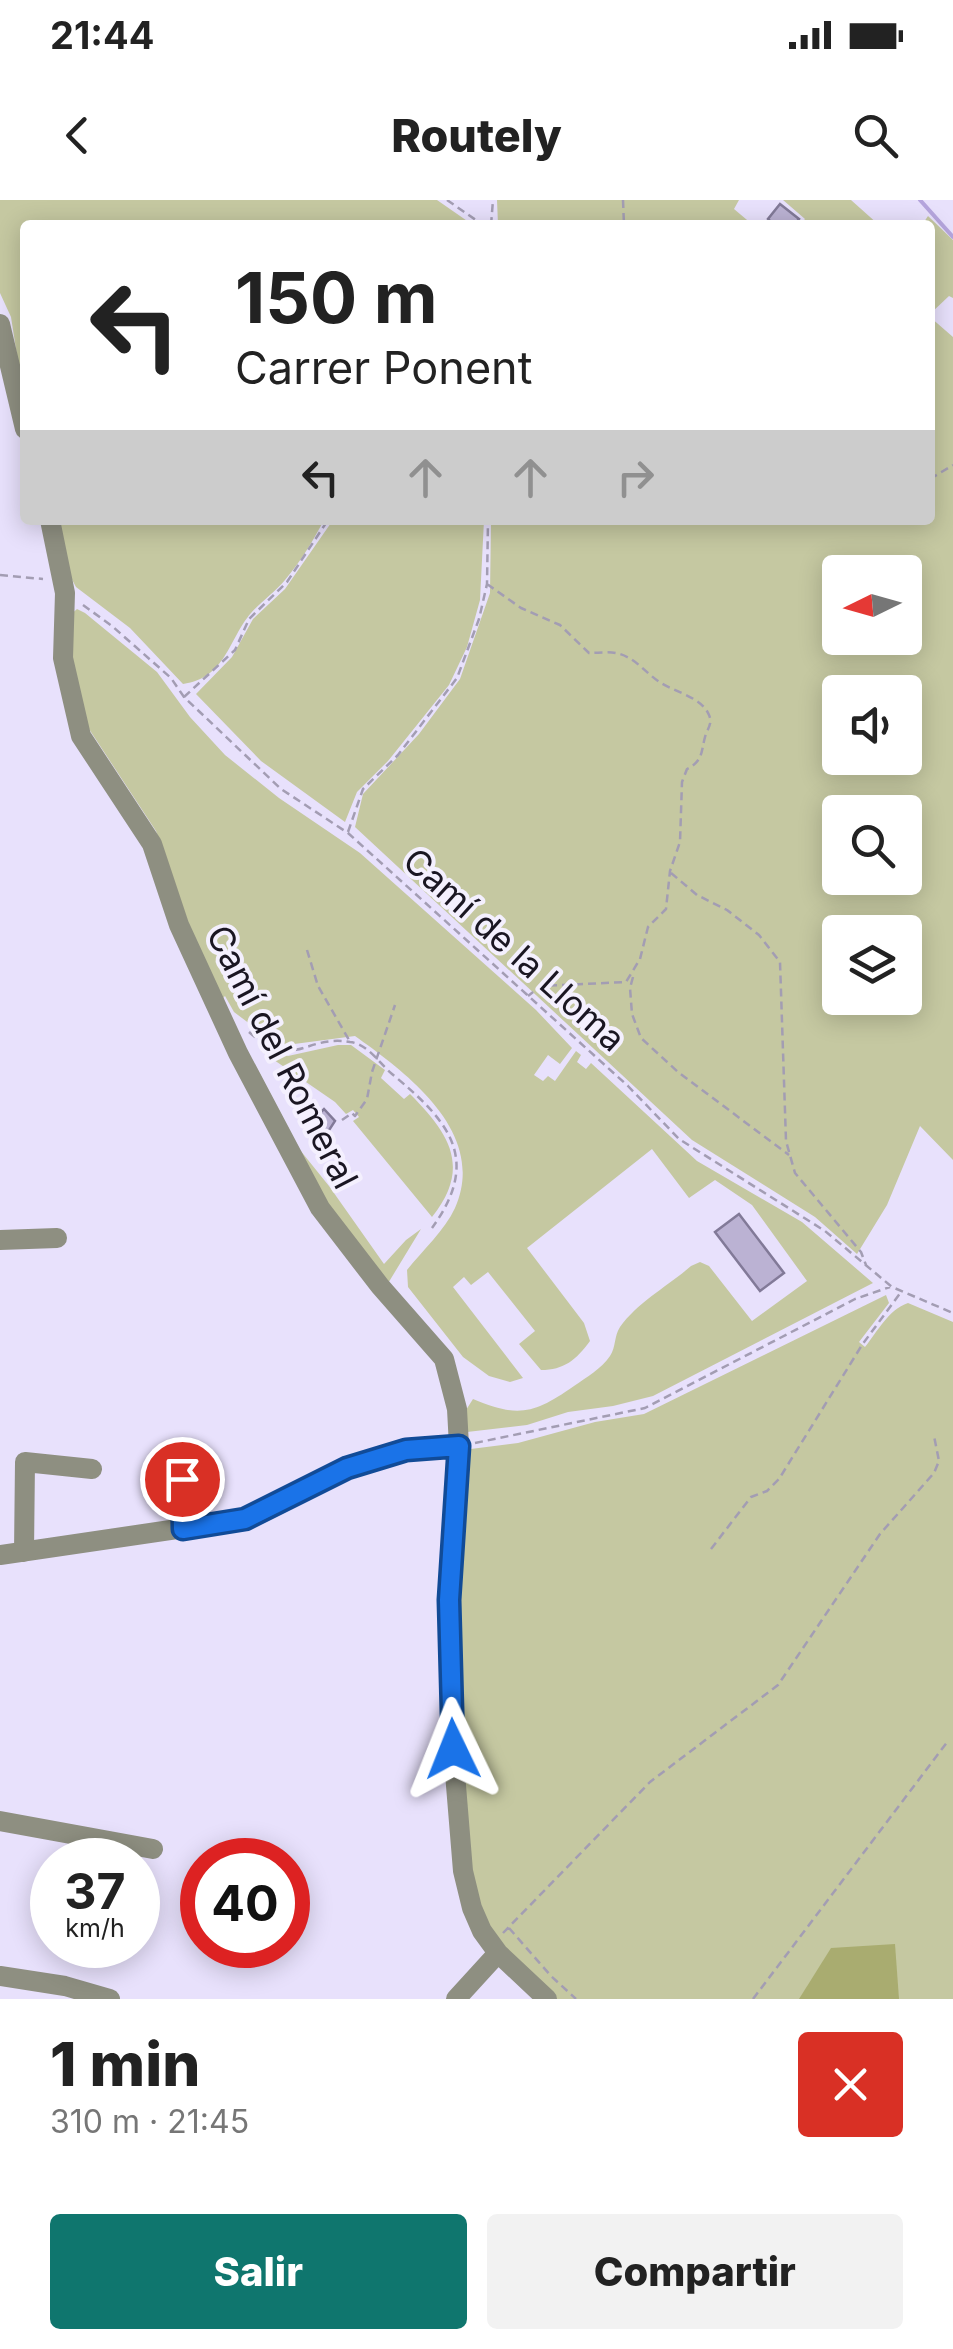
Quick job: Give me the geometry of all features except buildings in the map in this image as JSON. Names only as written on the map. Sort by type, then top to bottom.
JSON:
[{"type":"street","points":[[0,324],[20,409]]},
{"type":"street","name":"Camí del Romeral","points":[[51,525],[65,593],[64,658],[81,736],[152,844],[179,925],[224,1024],[320,1208],[380,1286],[444,1358],[457,1409],[459,1446],[449,1600],[453,1749],[463,1871],[472,1908],[495,1948],[547,1999]]},
{"type":"street","points":[[0,1240],[57,1238]]},
{"type":"street","points":[[0,1555],[245,1519],[347,1468],[406,1450],[459,1446]]},
{"type":"street","points":[[24,1552],[25,1462],[92,1469]]},
{"type":"street","points":[[160,1473],[182,1479],[183,1529]]},
{"type":"street","points":[[0,1821],[93,1838]]},
{"type":"street","points":[[456,1999],[495,1948]]},
{"type":"street","points":[[0,1976],[65,1986],[110,1999]]},
{"type":"path","points":[[447,200],[476,220]]},
{"type":"path","points":[[184,698],[235,650],[248,618],[287,582],[325,525]]},
{"type":"path","points":[[348,834],[363,789],[398,755],[457,678],[479,620],[487,584],[488,525]]},
{"type":"path","name":"Camí de la Lloma","points":[[0,575],[48,580],[126,639],[171,678],[184,698],[281,790],[348,834],[628,1086],[679,1139],[825,1232],[892,1287],[953,1313]]},
{"type":"path","points":[[487,584],[520,608],[560,626],[589,652],[618,652],[637,662],[657,681],[700,704],[709,714],[704,752],[696,765],[687,769],[682,782],[680,842],[670,871],[666,909],[644,933],[630,988],[632,1014],[641,1038],[678,1072],[790,1156]]},
{"type":"path","points":[[670,871],[697,895],[727,910],[759,934],[780,962],[784,1009],[782,1072],[795,1174],[860,1252],[867,1266]]},
{"type":"path","points":[[307,950],[318,986],[350,1042]]},
{"type":"path","points":[[527,996],[541,986],[626,982],[634,972]]},
{"type":"path","points":[[342,1120],[362,1109],[396,1005]]},
{"type":"path","points":[[224,1024],[241,1028],[264,1046],[284,1052],[350,1042],[364,1047],[430,1110],[452,1138],[458,1167],[450,1204],[432,1228]]},
{"type":"path","points":[[459,1446],[645,1408],[855,1299],[892,1287]]},
{"type":"path","points":[[711,1549],[751,1497],[779,1479],[862,1345],[902,1291]]},
{"type":"path","points":[[495,1948],[508,1928],[650,1782],[778,1684],[880,1534],[934,1473],[938,1461],[934,1436]]},
{"type":"path","points":[[752,1999],[948,1742]]},
{"type":"path","points":[[508,1928],[576,1999]]},
{"type":"green space","points":[[0,200],[437,200],[466,220],[20,220],[20,375],[11,317],[0,293]]},
{"type":"green space","points":[[497,200],[739,200],[734,209],[747,220],[498,220]]},
{"type":"green space","points":[[783,200],[851,200],[873,220],[804,220]]},
{"type":"green space","points":[[935,223],[953,240],[953,298],[949,296],[935,309]]},
{"type":"green space","points":[[935,321],[953,337],[953,1160],[920,1126],[887,1205],[857,1254],[815,1217],[692,1140],[355,827],[363,794],[419,734],[460,679],[490,593],[491,525],[935,525]]},
{"type":"green space","points":[[59,525],[321,525],[296,566],[251,613],[217,666],[209,674],[183,684],[130,628],[76,587],[69,574]]},
{"type":"green space","points":[[330,525],[484,525],[480,600],[467,647],[449,685],[388,761],[357,792],[345,822],[261,761],[196,694],[232,657],[253,619],[285,589]]},
{"type":"green space","points":[[77,609],[157,672],[225,755],[279,798],[360,853],[536,1010],[572,1048],[560,1064],[548,1055],[534,1075],[543,1081],[548,1076],[555,1081],[576,1051],[581,1055],[577,1062],[586,1069],[591,1063],[697,1161],[802,1222],[873,1283],[653,1396],[568,1412],[527,1425],[467,1432],[466,1410],[473,1399],[502,1409],[525,1410],[548,1403],[589,1376],[610,1356],[618,1330],[627,1318],[700,1262],[709,1266],[752,1321],[807,1281],[752,1205],[715,1180],[689,1198],[652,1149],[527,1248],[584,1323],[590,1341],[580,1354],[563,1366],[541,1370],[519,1344],[535,1331],[488,1272],[471,1285],[464,1277],[453,1287],[523,1378],[510,1382],[489,1376],[463,1357],[408,1287],[407,1270],[455,1208],[462,1181],[461,1155],[452,1131],[419,1087],[355,1036],[279,1046],[234,1012],[225,996],[222,999],[195,942],[156,831],[87,726],[73,671],[69,616]]},
{"type":"green space","points":[[351,1045],[385,1070],[381,1078],[404,1099],[410,1094],[445,1137],[453,1166],[451,1182],[432,1217],[353,1121],[359,1117],[353,1110],[346,1114],[335,1102],[261,1051],[263,1048],[288,1056]]},
{"type":"green space","points":[[251,1057],[300,1150],[384,1264],[421,1229],[387,1285],[326,1209]]},
{"type":"green space","points":[[886,1295],[889,1303],[859,1342],[865,1347],[889,1316],[908,1303],[953,1322],[953,1999],[556,1999],[501,1946],[485,1922],[468,1861],[456,1611],[463,1450],[518,1443],[595,1422],[644,1414]]},
{"type":"green space","points":[[895,1944],[899,1999],[799,1999],[831,1948]]},
{"type":"waterway","points":[[920,200],[953,237]]},
{"type":"route","points":[[182,1479],[183,1529],[245,1519],[347,1468],[406,1450],[459,1446],[449,1600],[453,1749]]}]
